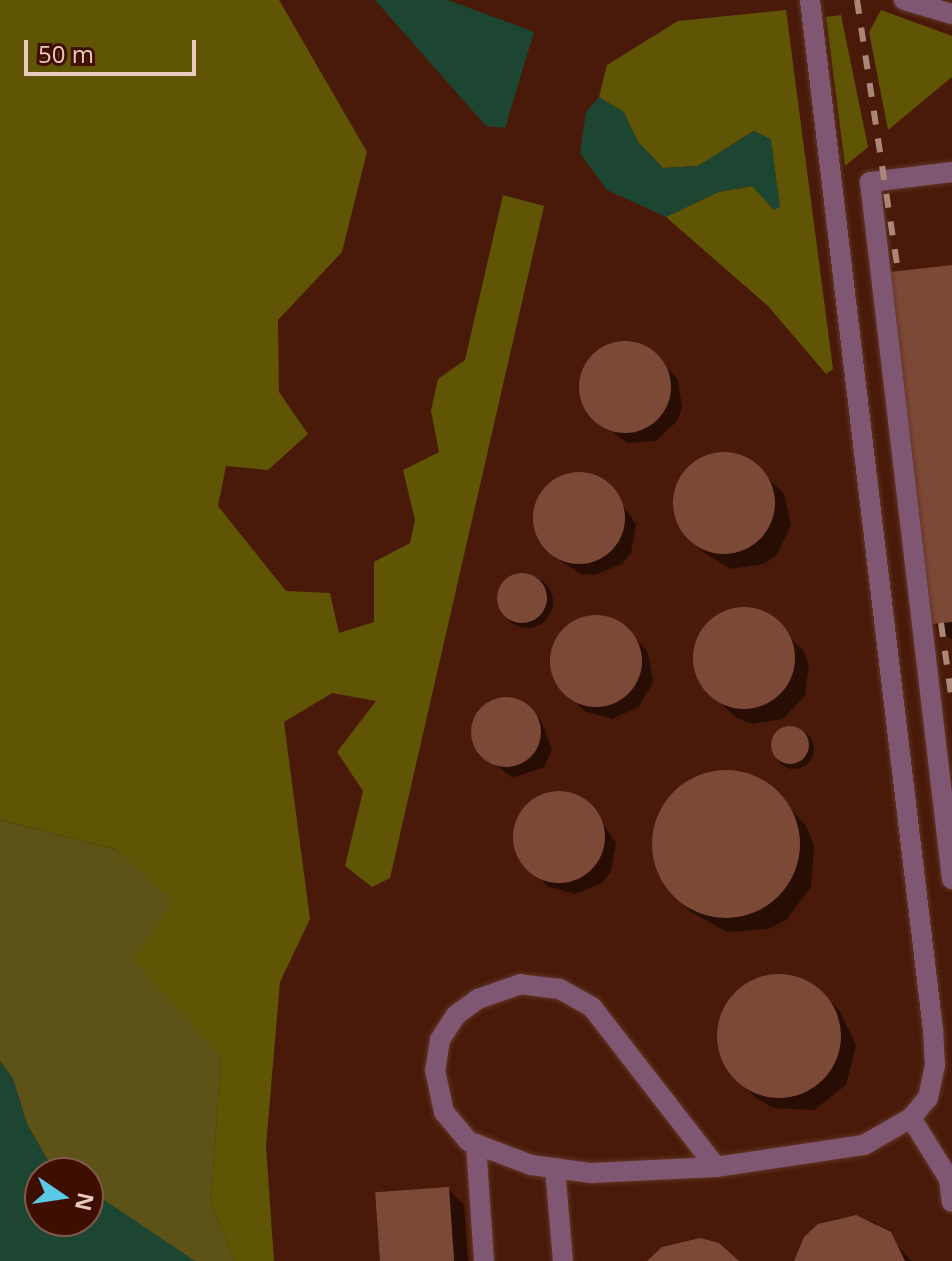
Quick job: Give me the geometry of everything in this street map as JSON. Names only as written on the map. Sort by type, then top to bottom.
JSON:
[{"type":"street","points":[[716,1167],[592,1007],[559,989],[521,984],[478,999],[456,1015],[440,1040],[435,1070],[444,1112],[476,1144],[555,1168],[591,1173],[716,1167],[864,1145],[911,1118],[928,1098],[935,1066],[933,1030],[810,0]]},
{"type":"street","points":[[904,0],[952,14]]},
{"type":"street","points":[[952,172],[870,182],[952,879]]},
{"type":"street","points":[[911,1118],[949,1179],[952,1202]]},
{"type":"street","points":[[476,1144],[484,1261]]},
{"type":"street","points":[[555,1168],[563,1261]]},
{"type":"shaded area","points":[[0,0],[279,0],[367,152],[342,252],[278,320],[279,392],[308,434],[268,470],[226,466],[218,506],[286,591],[330,593],[339,633],[374,622],[374,562],[410,543],[415,520],[403,470],[439,452],[431,411],[438,379],[465,360],[503,195],[544,206],[390,878],[372,887],[345,866],[363,791],[337,752],[376,701],[332,693],[284,722],[310,919],[280,982],[266,1146],[274,1261],[235,1261],[211,1203],[221,1057],[133,959],[174,902],[115,849],[0,820]]},
{"type":"shaded area","points":[[375,0],[448,0],[534,32],[505,128],[486,126]]},
{"type":"shaded area","points":[[786,10],[833,369],[826,374],[768,306],[666,217],[718,192],[753,186],[774,210],[754,131],[698,166],[663,168],[638,142],[623,112],[599,97],[607,65],[678,21]]},
{"type":"shaded area","points":[[881,10],[952,36],[952,77],[888,130],[869,32]]},
{"type":"shaded area","points":[[841,15],[868,147],[845,166],[826,17]]},
{"type":"shaded area","points":[[599,97],[624,112],[638,142],[663,168],[698,166],[754,131],[771,139],[780,207],[774,210],[752,186],[718,192],[666,217],[607,190],[580,153],[586,112]]},
{"type":"shaded area","points":[[0,820],[115,849],[175,902],[134,959],[221,1057],[211,1203],[235,1261],[195,1261],[104,1201],[104,1157],[46,1157],[27,1124],[13,1079],[0,1061]]},
{"type":"shaded area","points":[[0,1061],[13,1079],[27,1124],[46,1157],[24,1157],[24,1237],[104,1237],[104,1200],[195,1261],[0,1261]]},
{"type":"building","points":[[952,265],[952,622],[932,624],[890,272]]},
{"type":"building","points":[[625,341],[651,349],[663,361],[671,387],[663,413],[651,425],[625,433],[599,425],[587,413],[579,387],[587,361],[599,349]]},
{"type":"building","points":[[724,452],[753,460],[767,474],[775,503],[767,532],[753,546],[724,554],[695,546],[681,532],[673,503],[681,474],[695,460]]},
{"type":"building","points":[[579,472],[597,475],[612,485],[622,500],[625,518],[622,536],[612,551],[597,561],[579,564],[561,561],[546,551],[536,536],[533,518],[536,500],[546,485],[561,475]]},
{"type":"building","points":[[522,573],[540,580],[547,598],[540,616],[522,623],[504,616],[497,598],[504,580]]},
{"type":"building","points":[[744,607],[763,611],[780,622],[791,639],[795,658],[791,677],[780,694],[763,705],[744,709],[725,705],[708,694],[697,677],[693,658],[697,639],[708,622],[725,611]]},
{"type":"building","points":[[596,615],[614,618],[629,628],[639,643],[642,661],[639,679],[629,694],[614,704],[596,707],[578,704],[563,694],[553,679],[550,661],[553,643],[563,628],[578,618]]},
{"type":"building","points":[[506,697],[531,707],[541,732],[531,757],[506,767],[481,757],[471,732],[481,707]]},
{"type":"building","points":[[790,726],[803,732],[809,745],[803,758],[790,764],[777,758],[771,745],[777,732]]},
{"type":"building","points":[[726,770],[754,775],[779,791],[795,816],[800,844],[795,872],[779,897],[754,913],[726,918],[698,913],[673,897],[657,872],[652,844],[657,816],[673,791],[698,775]]},
{"type":"building","points":[[559,791],[585,799],[597,811],[605,837],[597,863],[585,875],[559,883],[533,875],[521,863],[513,837],[521,811],[533,799]]},
{"type":"building","points":[[779,974],[803,979],[823,992],[836,1012],[841,1036],[836,1060],[823,1080],[803,1093],[779,1098],[755,1093],[735,1080],[722,1060],[717,1036],[722,1012],[735,992],[755,979]]},
{"type":"building","points":[[449,1187],[454,1261],[380,1261],[375,1192]]},
{"type":"building","points":[[856,1215],[891,1232],[905,1261],[794,1261],[804,1237],[818,1224]]},
{"type":"building","points":[[700,1238],[719,1243],[739,1261],[647,1261],[662,1247]]},
{"type":"railway","points":[[857,0],[898,271]]},
{"type":"railway","points":[[941,623],[952,701]]}]
